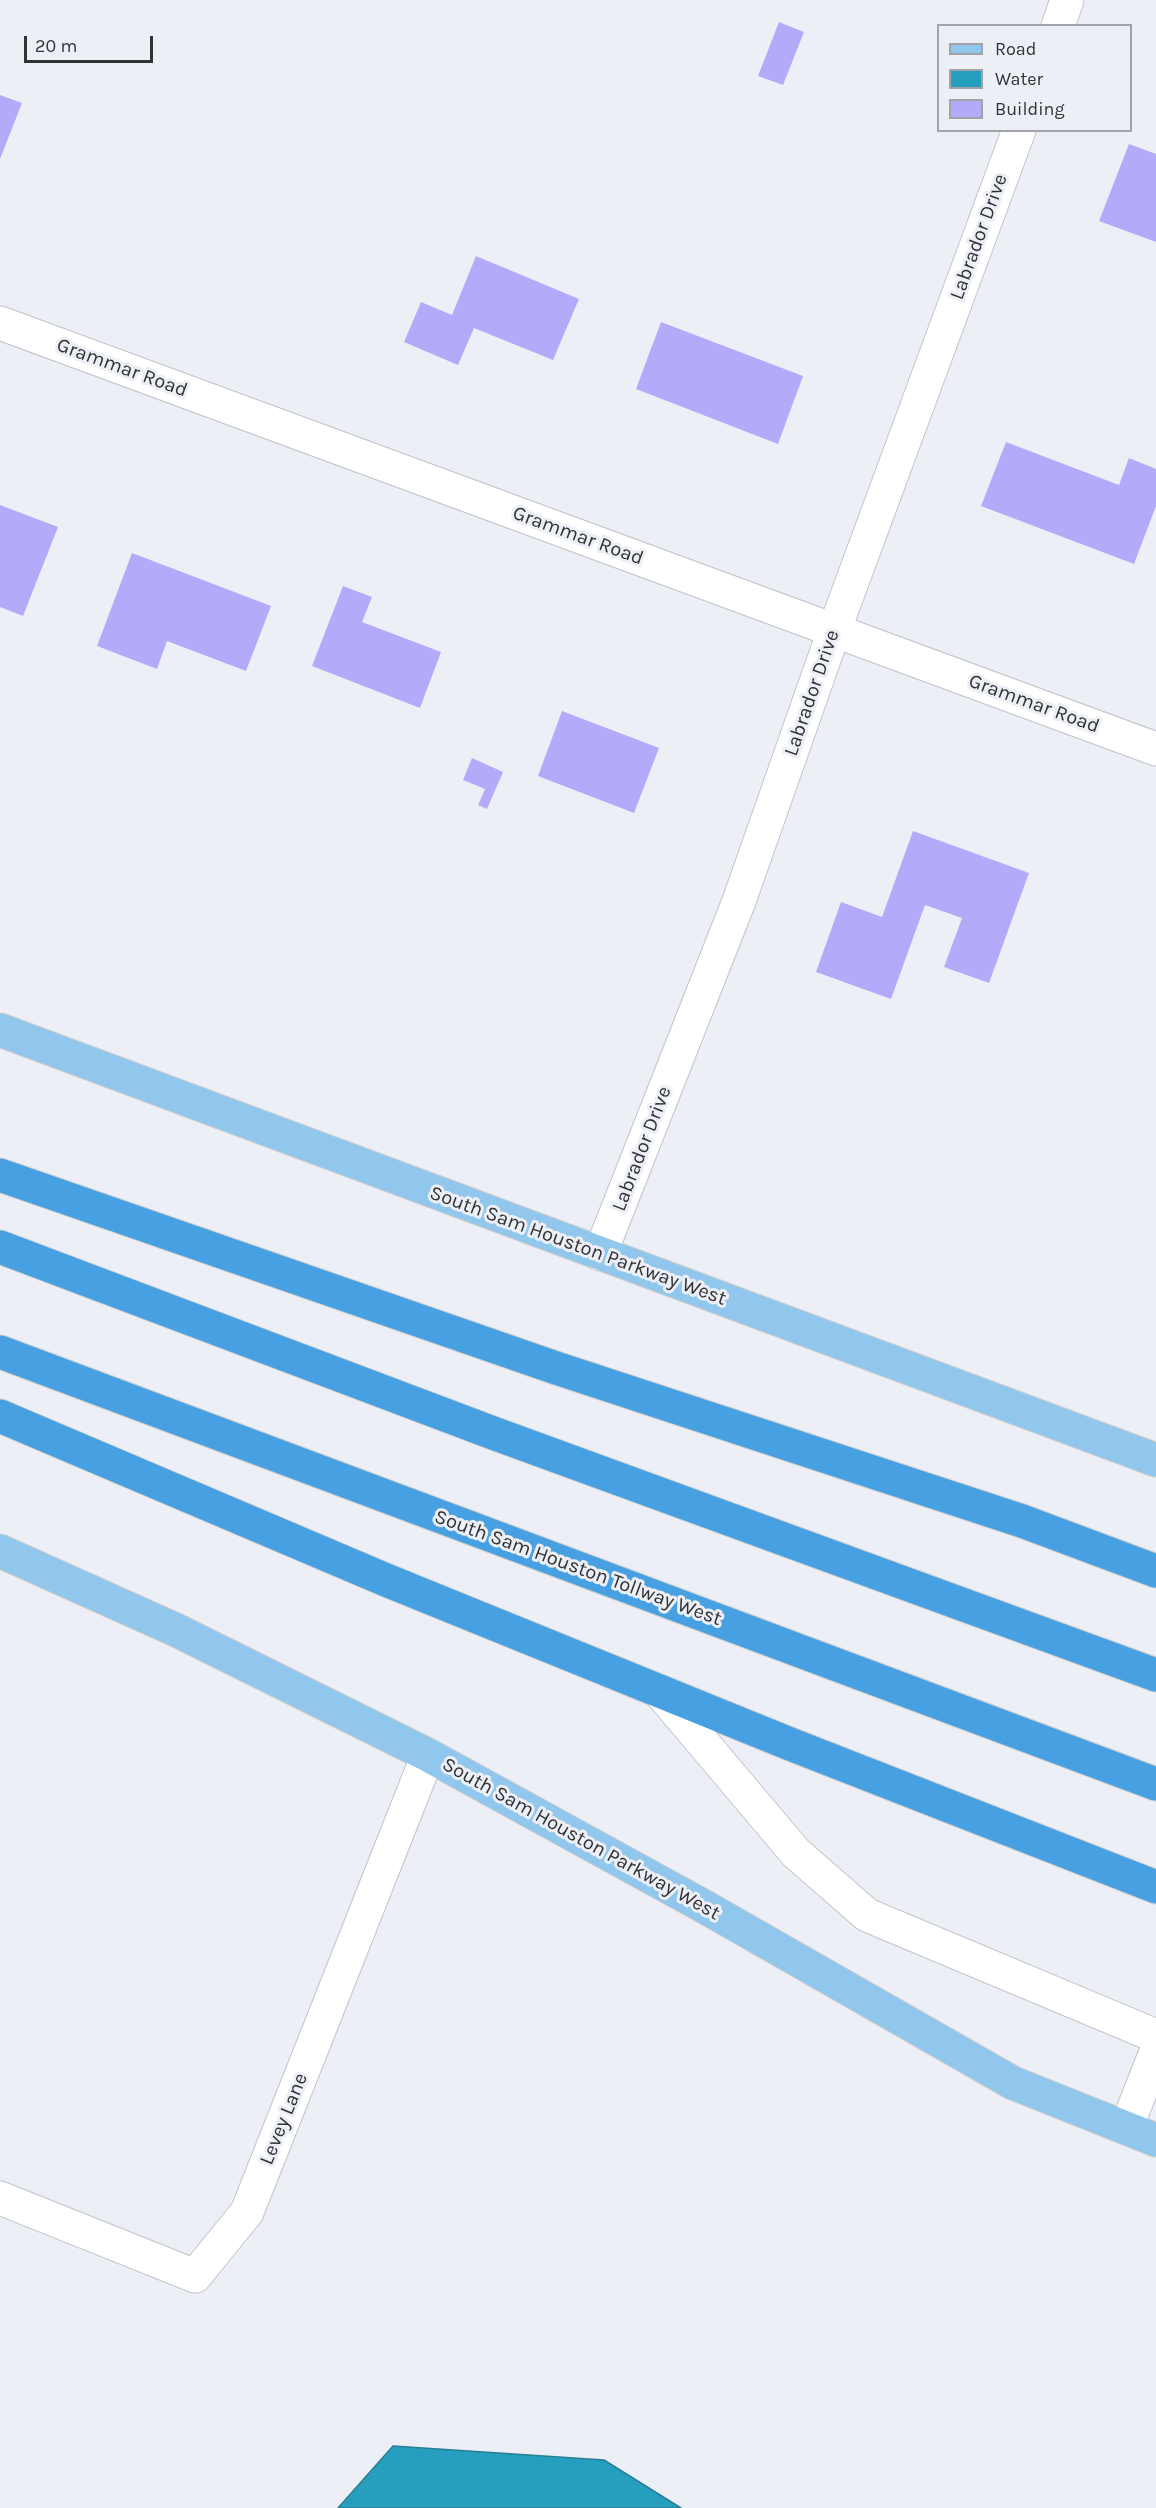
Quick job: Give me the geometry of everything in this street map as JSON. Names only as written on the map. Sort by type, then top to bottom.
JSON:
[{"type":"highway","points":[[0,1175],[545,1364],[1022,1521],[1156,1571]]},
{"type":"highway","points":[[0,1247],[493,1433],[1156,1675]]},
{"type":"highway","name":"South Sam Houston Tollway West","points":[[0,1352],[1156,1784]]},
{"type":"highway","points":[[0,1416],[386,1580],[660,1692],[1156,1887]]},
{"type":"main road","name":"South Sam Houston Parkway West","points":[[0,1029],[1156,1460]]},
{"type":"main road","name":"South Sam Houston Parkway West","points":[[0,1551],[176,1630],[428,1755],[705,1907],[1013,2083],[1156,2140]]},
{"type":"street","points":[[1059,24],[1067,0]]},
{"type":"street","name":"Labrador Drive","points":[[600,1254],[739,901],[834,631],[1018,132]]},
{"type":"street","name":"Grammar Road","points":[[0,323],[1156,749]]},
{"type":"street","points":[[660,1692],[796,1853],[867,1915],[1156,2036]]},
{"type":"street","name":"Levey Lane","points":[[0,2198],[195,2276],[247,2212],[428,1755]]},
{"type":"street","points":[[1126,2128],[1156,2052]]},
{"type":"water","points":[[393,2446],[604,2460],[681,2508],[338,2508]]},
{"type":"building","points":[[779,22],[804,32],[783,85],[758,76]]},
{"type":"building","points":[[0,95],[22,103],[0,159]]},
{"type":"building","points":[[1129,144],[1156,154],[1156,242],[1099,221]]},
{"type":"building","points":[[476,256],[579,299],[553,360],[474,328],[458,365],[404,342],[421,302],[452,315]]},
{"type":"building","points":[[661,322],[803,376],[778,444],[636,389]]},
{"type":"building","points":[[1006,442],[1119,485],[1129,458],[1156,469],[1156,506],[1134,564],[981,506]]},
{"type":"building","points":[[0,505],[58,527],[23,616],[0,607]]},
{"type":"building","points":[[132,553],[271,606],[246,671],[167,641],[157,669],[97,646]]},
{"type":"building","points":[[343,586],[372,597],[362,622],[441,652],[420,708],[312,666]]},
{"type":"building","points":[[562,711],[659,748],[634,813],[538,776]]},
{"type":"building","points":[[472,758],[503,772],[487,809],[478,805],[485,789],[463,780]]},
{"type":"building","points":[[913,831],[1029,873],[989,983],[944,967],[962,918],[925,905],[891,999],[816,972],[841,902],[882,917]]}]
